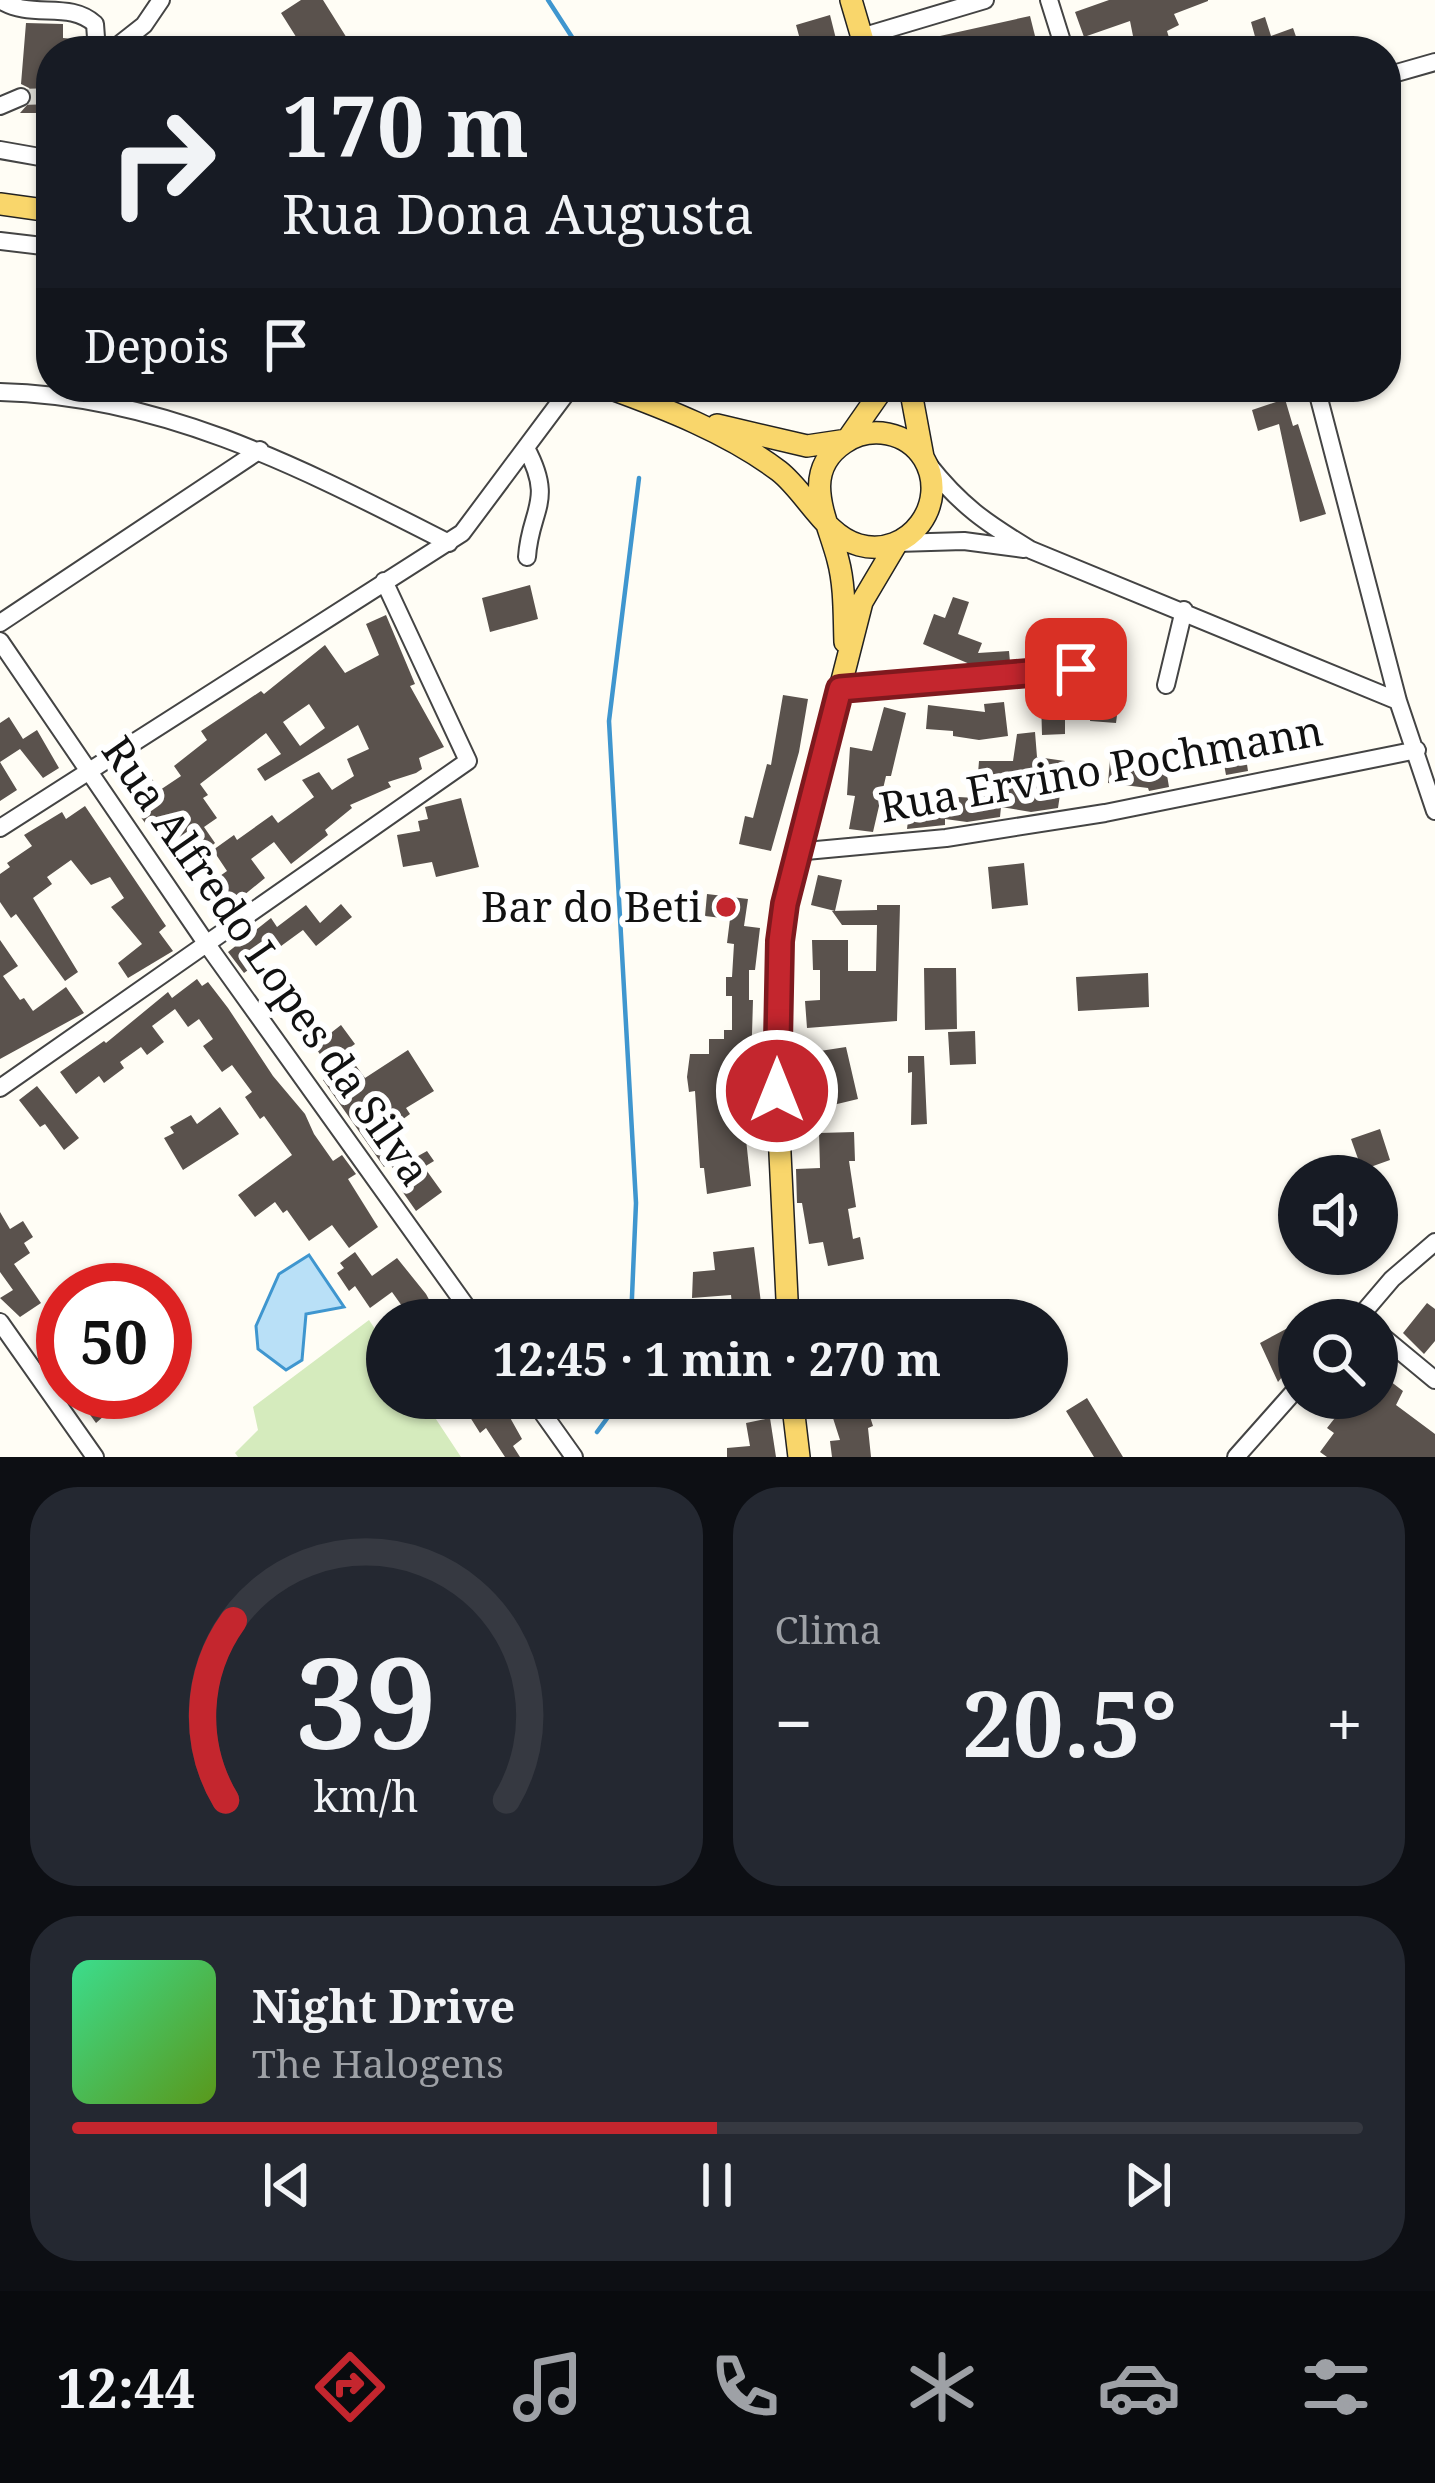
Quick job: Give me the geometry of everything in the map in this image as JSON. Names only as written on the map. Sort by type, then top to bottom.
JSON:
[{"type":"main road","points":[[850,0],[861,36]]},
{"type":"main road","points":[[0,204],[36,209]]},
{"type":"main road","points":[[643,402],[753,454],[792,483],[838,534],[860,546],[897,543]]},
{"type":"main road","points":[[846,661],[842,582],[818,487],[827,460],[874,402]]},
{"type":"main road","points":[[787,1299],[778,1113],[780,941],[795,853],[862,602],[897,543],[920,525],[932,499],[933,484],[913,402]]},
{"type":"main road","points":[[664,410],[807,446],[883,433],[906,440],[923,457]]},
{"type":"main road","points":[[794,1419],[799,1457]]},
{"type":"street","points":[[0,0],[23,9],[74,8],[95,24],[96,36]]},
{"type":"street","points":[[131,36],[145,25],[161,0]]},
{"type":"street","points":[[886,36],[985,0]]},
{"type":"street","points":[[1048,0],[1060,36]]},
{"type":"street","points":[[1401,72],[1435,62]]},
{"type":"street","points":[[0,106],[21,98]]},
{"type":"street","points":[[0,150],[36,156]]},
{"type":"street","points":[[0,241],[36,246]]},
{"type":"street","points":[[0,392],[36,396]]},
{"type":"street","points":[[90,402],[260,450],[449,543]]},
{"type":"street","points":[[0,828],[449,543],[462,533],[560,402]]},
{"type":"street","points":[[1320,402],[1398,701],[1435,811]]},
{"type":"street","points":[[526,448],[540,483],[541,502],[528,537],[527,557]]},
{"type":"street","points":[[0,623],[260,450]]},
{"type":"street","points":[[923,457],[955,499],[977,518],[1031,550],[1398,701]]},
{"type":"street","points":[[897,543],[964,541],[1031,550]]},
{"type":"street","points":[[0,1088],[469,761],[384,581]]},
{"type":"street","points":[[1166,685],[1184,610]]},
{"type":"street","name":"Rua Alfredo Lopes da Silva","points":[[0,641],[206,943],[461,1299]]},
{"type":"street","points":[[840,689],[1076,669]]},
{"type":"street","name":"Rua Ervino Pochmann","points":[[795,853],[946,838],[1105,813],[1418,750]]},
{"type":"street","points":[[1376,1299],[1435,1242]]},
{"type":"street","points":[[0,1322],[95,1457]]},
{"type":"street","points":[[1398,1349],[1435,1379]]},
{"type":"street","points":[[1236,1457],[1278,1410]]},
{"type":"street","points":[[547,1419],[574,1457]]},
{"type":"green space","points":[[366,1322],[366,1419],[436,1419],[461,1457],[238,1457],[235,1453],[258,1430],[253,1407]]},
{"type":"water","points":[[309,1255],[344,1307],[306,1314],[302,1360],[286,1370],[258,1349],[256,1326],[279,1274]]},
{"type":"building","points":[[301,0],[323,0],[346,36],[296,36],[281,13]]},
{"type":"building","points":[[1109,0],[1208,0],[1174,14],[1179,25],[1167,31],[1168,36],[1133,36],[1130,21],[1084,36],[1075,12]]},
{"type":"building","points":[[830,15],[835,36],[799,36],[796,25]]},
{"type":"building","points":[[1030,16],[1035,36],[940,36]]},
{"type":"building","points":[[1265,17],[1271,36],[1255,36],[1251,22]]},
{"type":"building","points":[[26,23],[63,24],[63,36],[36,36],[36,113],[20,113],[34,97],[21,84]]},
{"type":"building","points":[[1293,28],[1296,36],[1271,36]]},
{"type":"building","points":[[1286,402],[1293,426],[1298,424],[1326,514],[1300,522],[1279,424],[1258,431],[1252,410]]},
{"type":"building","points":[[530,585],[538,619],[490,632],[482,598]]},
{"type":"building","points":[[953,597],[969,602],[958,634],[982,643],[978,653],[1009,651],[1010,662],[972,665],[923,644],[934,614],[945,618]]},
{"type":"building","points":[[386,615],[415,684],[410,686],[444,747],[419,758],[422,769],[416,773],[388,782],[391,787],[350,805],[325,830],[328,835],[291,864],[274,842],[251,859],[265,878],[227,909],[210,883],[227,871],[213,850],[234,835],[237,840],[272,815],[278,823],[314,797],[302,780],[319,772],[332,790],[354,776],[347,759],[369,749],[358,725],[265,781],[257,769],[281,754],[266,733],[200,784],[217,818],[204,827],[215,843],[200,856],[191,845],[176,855],[160,831],[154,835],[122,778],[141,764],[160,790],[181,776],[174,766],[207,740],[201,731],[261,691],[264,694],[325,645],[345,673],[379,655],[366,624]],"holes":[[[309,704],[325,728],[300,746],[283,722]]]},
{"type":"building","points":[[1093,689],[1120,692],[1116,723],[1090,721]]},
{"type":"building","points":[[783,695],[808,699],[799,752],[771,851],[739,844],[745,816],[753,818],[767,764],[771,765]]},
{"type":"building","points":[[1041,699],[1065,699],[1065,734],[1042,735]]},
{"type":"building","points":[[1004,702],[1008,736],[979,740],[926,729],[928,705],[985,712],[984,704]]},
{"type":"building","points":[[884,707],[906,713],[891,776],[886,776],[873,832],[849,829],[855,796],[847,795],[850,747],[872,751]]},
{"type":"building","points":[[9,717],[23,739],[37,730],[59,768],[43,778],[20,749],[0,762],[0,723]]},
{"type":"building","points":[[1035,732],[1037,757],[1065,761],[1058,808],[1031,812],[1001,807],[1000,817],[967,822],[945,819],[945,825],[907,829],[909,812],[923,813],[923,795],[976,798],[979,761],[1013,761],[1017,734]]},
{"type":"building","points":[[1249,738],[1251,750],[1245,751],[1248,771],[1226,775],[1220,743]]},
{"type":"building","points":[[1111,748],[1137,750],[1135,768],[1165,763],[1169,787],[1149,791],[1108,783]]},
{"type":"building","points":[[0,762],[17,790],[0,801]]},
{"type":"building","points":[[461,798],[479,867],[436,877],[432,862],[403,867],[397,835],[420,831],[418,821],[428,819],[425,807]]},
{"type":"building","points":[[85,806],[166,926],[159,932],[173,951],[128,978],[118,963],[142,944],[111,907],[124,898],[110,877],[91,885],[71,860],[47,877],[52,884],[33,898],[78,972],[65,981],[16,914],[11,918],[0,902],[0,874],[10,867],[7,863],[32,846],[24,835],[62,812],[66,819]]},
{"type":"building","points":[[1024,863],[1028,905],[992,909],[988,867]]},
{"type":"building","points":[[818,875],[842,880],[835,911],[811,905]]},
{"type":"building","points":[[707,894],[748,899],[744,926],[760,928],[755,970],[749,970],[751,1068],[757,1067],[758,1096],[747,1096],[748,1111],[743,1111],[751,1186],[707,1194],[704,1168],[700,1168],[695,1091],[689,1092],[687,1077],[690,1054],[709,1054],[709,1039],[724,1039],[724,1030],[732,1030],[732,996],[726,996],[726,977],[732,977],[734,944],[727,943],[730,919],[705,916]]},
{"type":"building","points":[[341,904],[352,917],[316,946],[303,930],[244,973],[228,952],[271,918],[277,927],[306,905],[320,923]]},
{"type":"building","points":[[877,905],[900,905],[897,1021],[807,1028],[805,1001],[820,1000],[820,970],[813,970],[812,940],[848,940],[848,971],[876,971],[877,925],[842,925],[832,911],[877,910]]},
{"type":"building","points":[[0,940],[18,966],[3,976],[20,1000],[24,998],[33,1011],[66,987],[84,1013],[0,1059]]},
{"type":"building","points":[[924,968],[956,968],[957,1029],[925,1030]]},
{"type":"building","points":[[1148,973],[1149,1007],[1078,1011],[1076,977]]},
{"type":"building","points":[[197,979],[202,986],[208,982],[228,1008],[333,1161],[342,1155],[356,1174],[348,1179],[378,1227],[349,1248],[332,1225],[309,1241],[287,1210],[283,1213],[275,1202],[255,1217],[238,1195],[292,1155],[245,1097],[252,1092],[232,1065],[222,1072],[203,1046],[213,1039],[199,1019],[188,1027],[175,1009],[152,1026],[164,1042],[147,1055],[141,1047],[120,1062],[124,1068],[104,1083],[99,1076],[76,1094],[60,1072],[106,1043],[168,992],[172,998]]},
{"type":"building","points":[[341,1025],[355,1044],[345,1051],[365,1078],[408,1050],[434,1091],[406,1108],[410,1114],[395,1125],[418,1156],[427,1151],[434,1161],[424,1167],[442,1192],[416,1211],[402,1191],[407,1187],[389,1163],[384,1167],[323,1080],[333,1072],[314,1046]]},
{"type":"building","points":[[975,1031],[976,1064],[950,1065],[948,1032]]},
{"type":"building","points":[[846,1047],[858,1099],[808,1111],[803,1087],[824,1082],[820,1051]]},
{"type":"building","points":[[908,1056],[924,1056],[927,1124],[911,1125]]},
{"type":"building","points":[[37,1086],[79,1138],[64,1150],[19,1100]]},
{"type":"building","points":[[220,1107],[239,1134],[183,1170],[164,1138],[174,1133],[170,1127],[191,1115],[197,1124]]},
{"type":"building","points":[[1380,1129],[1388,1155],[1357,1155],[1351,1139]]},
{"type":"building","points":[[854,1132],[855,1161],[849,1161],[856,1207],[848,1209],[853,1239],[860,1237],[864,1259],[828,1266],[823,1242],[809,1244],[802,1203],[797,1203],[796,1169],[820,1168],[819,1133]]},
{"type":"building","points":[[0,1212],[10,1229],[23,1221],[33,1237],[24,1243],[30,1253],[14,1264],[36,1296],[36,1306],[20,1317],[0,1298],[13,1290],[0,1272]]},
{"type":"building","points":[[754,1247],[760,1299],[692,1298],[693,1272],[715,1270],[713,1252]]},
{"type":"building","points":[[355,1252],[372,1276],[397,1258],[429,1299],[397,1299],[392,1292],[366,1302],[355,1286],[349,1291],[337,1273],[344,1268],[340,1263]]},
{"type":"building","points":[[1427,1303],[1435,1309],[1435,1341],[1424,1354],[1403,1333]]},
{"type":"building","points":[[1278,1333],[1278,1382],[1260,1343]]},
{"type":"building","points":[[1087,1398],[1123,1457],[1094,1457],[1068,1410]]},
{"type":"building","points":[[1398,1406],[1435,1434],[1435,1457],[1327,1457],[1320,1452],[1334,1433],[1327,1428],[1334,1419],[1398,1419]]},
{"type":"building","points":[[471,1419],[511,1419],[522,1439],[513,1446],[520,1457],[505,1457],[486,1428],[480,1433]]},
{"type":"building","points":[[770,1419],[776,1457],[727,1457],[727,1448],[750,1446],[746,1423]]},
{"type":"building","points":[[833,1419],[871,1419],[871,1457],[832,1457],[830,1441],[840,1440]]},
{"type":"waterway","points":[[548,0],[571,36]]},
{"type":"waterway","points":[[632,1299],[636,1203],[609,721],[639,478]]},
{"type":"waterway","points":[[597,1432],[607,1419]]},
{"type":"tunnel","points":[[21,97],[36,96]]},
{"type":"place","name":"Bar do Beti","points":[[726,907]]},
{"type":"route","points":[[777,1091],[785,904],[840,689],[1076,669]]}]
